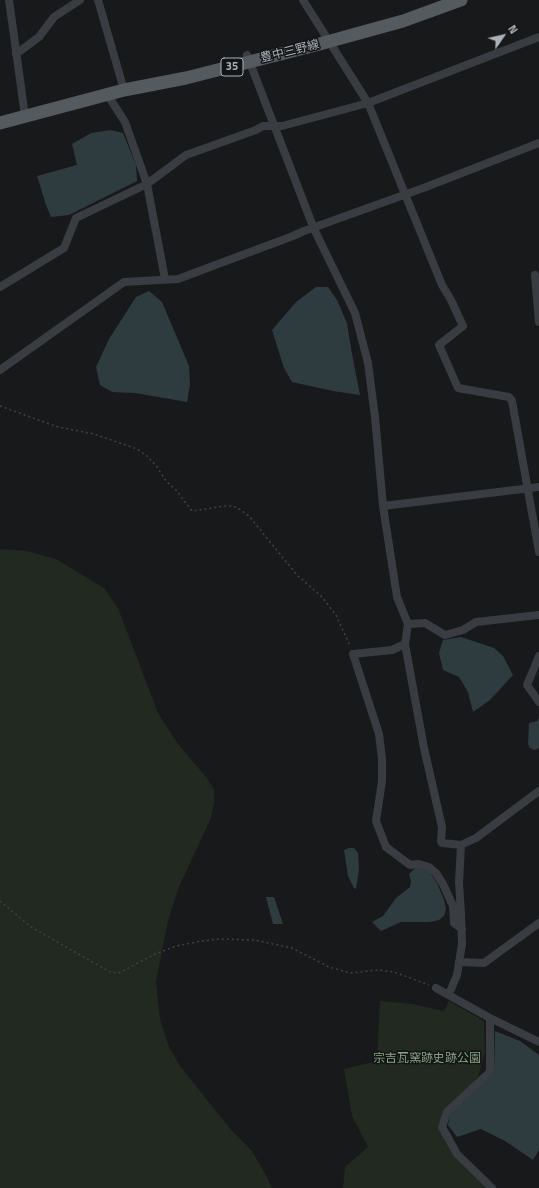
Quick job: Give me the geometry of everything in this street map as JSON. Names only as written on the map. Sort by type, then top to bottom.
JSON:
[{"type":"main road","name":"豊中三野線","points":[[0,123],[107,94],[186,78],[249,58],[329,41],[403,21],[461,0]]},
{"type":"street","points":[[9,0],[25,116]]},
{"type":"street","points":[[16,54],[38,37],[54,17],[80,0]]},
{"type":"street","points":[[98,0],[124,90]]},
{"type":"street","points":[[303,0],[368,103],[442,285],[463,326],[439,345],[458,388],[509,397],[512,401],[526,489],[539,552]]},
{"type":"street","points":[[0,287],[64,248],[76,218],[147,184],[186,155],[256,130],[263,126],[282,126],[368,103],[539,37]]},
{"type":"street","points":[[249,58],[314,228],[355,313],[368,364],[375,417],[383,506],[397,597],[408,624],[405,644],[424,748],[442,827],[442,843],[461,846],[476,838],[539,791]]},
{"type":"street","points":[[107,94],[125,122],[147,184],[165,280]]},
{"type":"street","points":[[0,370],[124,282],[178,279],[405,194],[426,188],[539,143]]},
{"type":"street","points":[[535,275],[539,322]]},
{"type":"street","points":[[383,506],[539,487]]},
{"type":"street","points":[[408,624],[425,623],[435,628],[445,636],[463,630],[476,622],[539,614]]},
{"type":"street","points":[[405,644],[392,650],[353,654],[379,734],[382,759],[382,781],[376,821],[386,847],[410,866],[419,864],[429,867],[436,873],[453,906],[454,923],[462,930]]},
{"type":"street","points":[[539,656],[527,685],[539,702]]},
{"type":"street","points":[[449,994],[457,975],[462,944],[459,883],[461,846]]},
{"type":"street","points":[[459,962],[484,964],[539,923]]},
{"type":"street","points":[[436,988],[490,1018],[539,1042]]},
{"type":"street","points":[[490,1018],[490,1072],[447,1112],[442,1127],[457,1154],[492,1188]]},
{"type":"path","points":[[0,406],[58,427],[94,434],[137,449],[147,456],[157,467],[166,481],[176,490],[192,511],[225,506],[232,506],[241,510],[249,516],[297,575],[322,597],[336,615],[353,654]]},
{"type":"path","points":[[0,901],[27,922],[31,927],[110,972],[119,973],[153,955],[176,946],[219,939],[254,940],[292,948],[329,967],[350,973],[378,970],[394,972],[436,988]]},
{"type":"green space","points":[[0,549],[27,551],[56,559],[104,588],[118,608],[158,713],[178,744],[207,778],[214,790],[214,803],[211,818],[178,889],[168,921],[156,981],[160,1019],[169,1047],[180,1066],[232,1131],[252,1151],[272,1188],[0,1188]]},
{"type":"green space","name":"宗吉瓦窯跡史跡公園","points":[[380,1001],[413,1004],[444,1011],[449,1001],[484,1021],[485,1052],[478,1077],[440,1129],[492,1188],[343,1188],[345,1167],[368,1147],[352,1116],[344,1069],[377,1061]]},
{"type":"shaded area","points":[[110,130],[123,133],[136,165],[137,181],[69,215],[51,217],[37,176],[77,165],[72,144],[91,133]]},
{"type":"shaded area","points":[[316,287],[328,287],[337,300],[347,323],[360,395],[292,382],[284,368],[272,330],[296,302]]},
{"type":"shaded area","points":[[149,291],[162,302],[189,366],[190,385],[187,402],[135,393],[112,392],[100,385],[96,367],[109,339],[136,297]]},
{"type":"shaded area","points":[[461,637],[494,648],[503,656],[513,675],[490,700],[473,712],[468,692],[459,677],[443,670],[439,653],[443,640]]},
{"type":"shaded area","points":[[539,718],[539,748],[535,750],[530,748],[528,744],[529,723],[537,721]]},
{"type":"shaded area","points":[[354,848],[358,853],[359,870],[356,889],[348,876],[344,850]]},
{"type":"shaded area","points":[[422,867],[429,871],[437,883],[446,909],[444,916],[439,920],[430,922],[401,922],[381,931],[372,922],[383,916],[396,898],[410,887],[411,881],[409,874],[415,868]]},
{"type":"shaded area","points":[[266,897],[274,897],[283,924],[273,924]]},
{"type":"shaded area","points":[[495,1031],[520,1041],[539,1055],[539,1150],[533,1160],[505,1141],[481,1129],[457,1137],[448,1125],[451,1110],[494,1072]]}]
